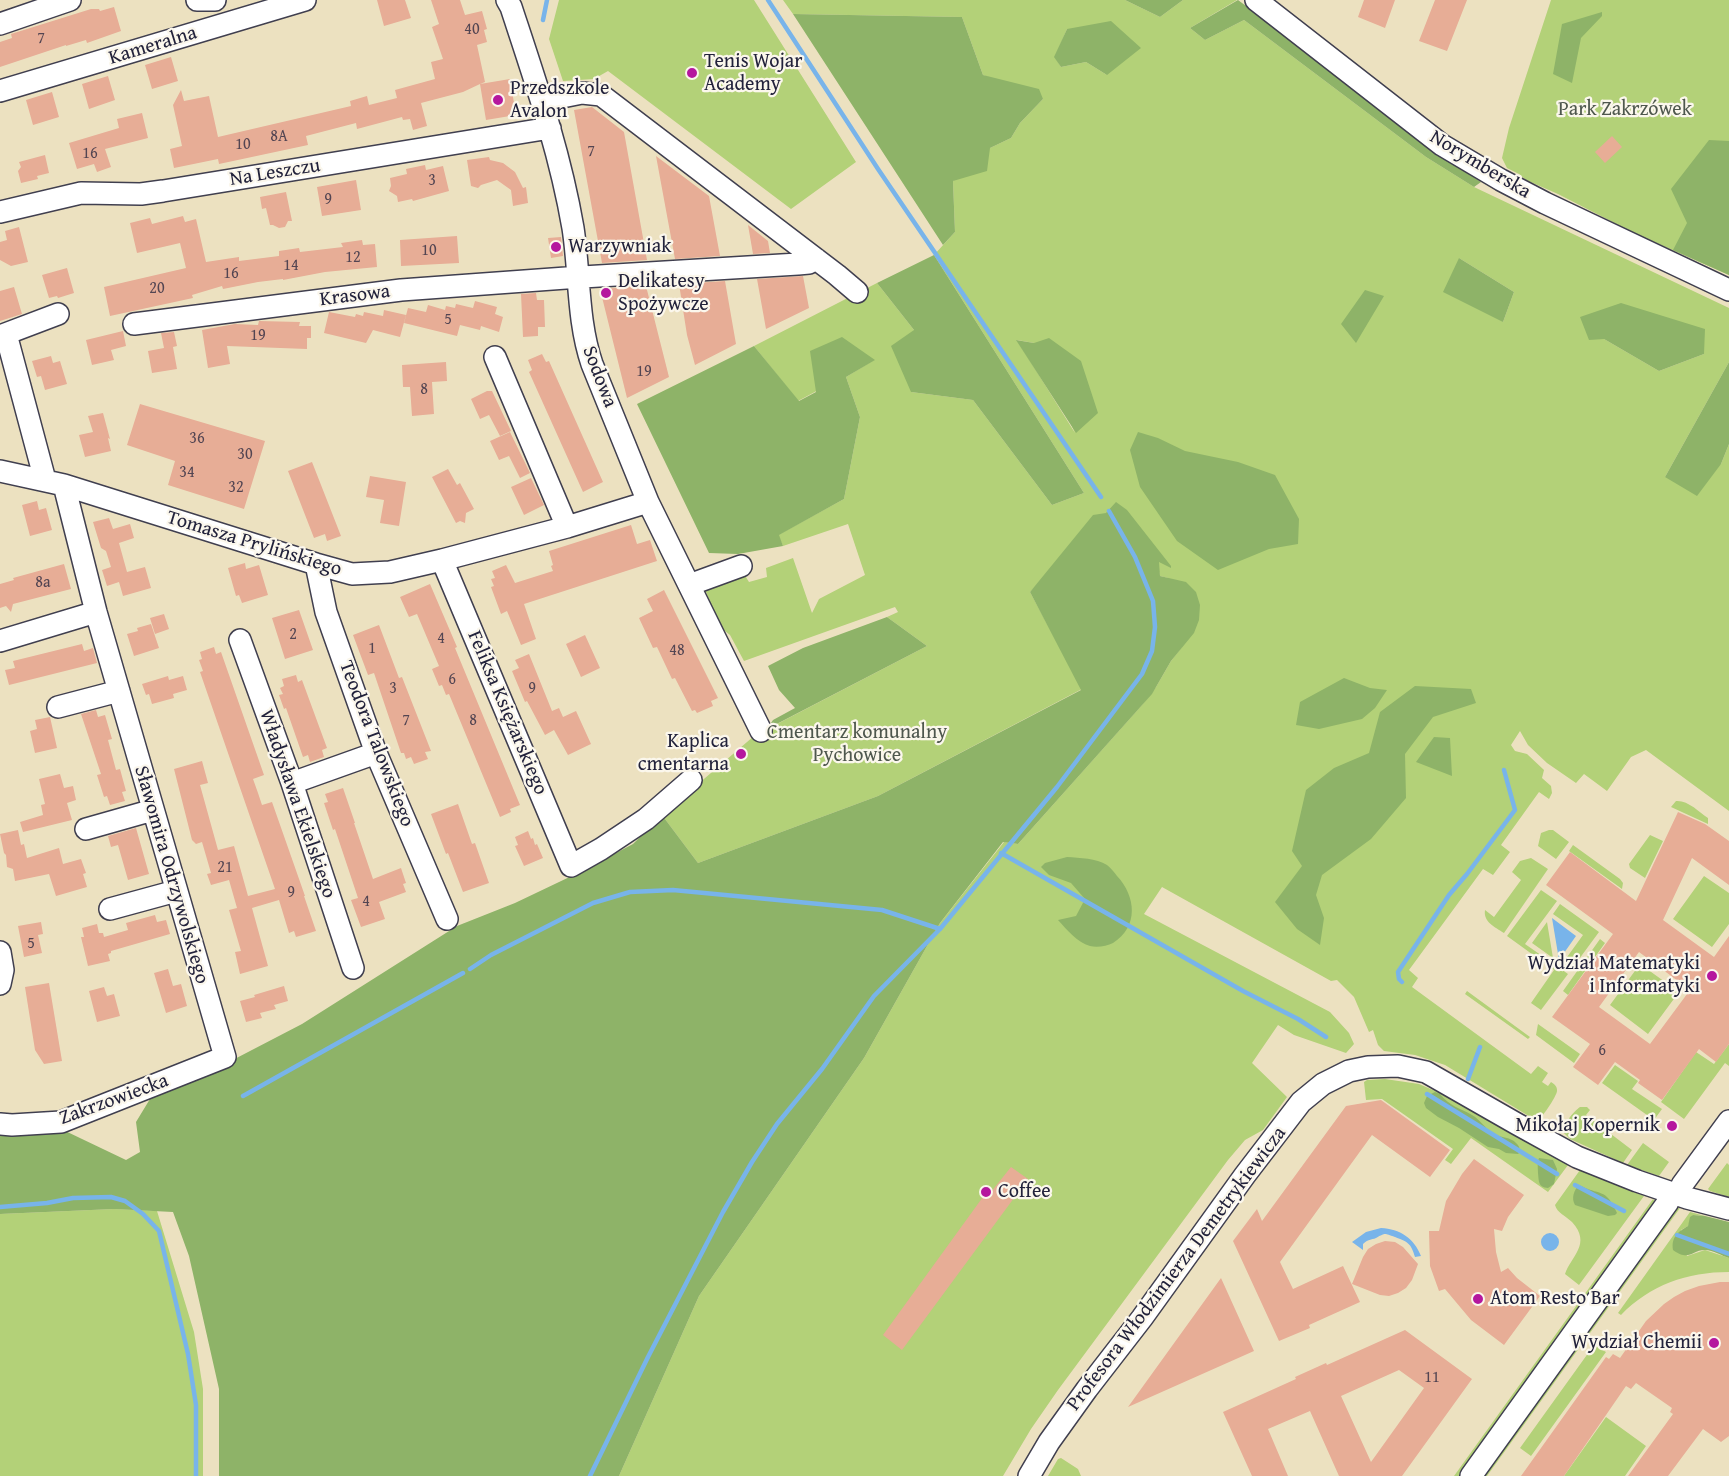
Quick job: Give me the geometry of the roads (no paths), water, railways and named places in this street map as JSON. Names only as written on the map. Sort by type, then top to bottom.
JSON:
[{"type":"street","points":[[0,24],[70,0]]},
{"type":"street","points":[[197,0],[215,0]]},
{"type":"street","name":"Kameralna","points":[[0,91],[305,0]]},
{"type":"street","name":"Norymberska","points":[[1256,0],[1442,145],[1545,203],[1729,290]]},
{"type":"street","name":"Sodowa","points":[[514,2],[565,185],[573,231],[581,320],[586,346],[648,502],[761,731]]},
{"type":"street","points":[[542,101],[582,93],[601,95],[857,292]]},
{"type":"street","name":"Na Leszczu","points":[[0,212],[81,193],[141,194],[550,128]]},
{"type":"street","name":"Krasowa","points":[[134,324],[402,290],[798,264],[809,263],[816,259]]},
{"type":"street","points":[[3,335],[58,314]]},
{"type":"street","name":"Sławomira Odrzywolskiego","points":[[3,335],[96,612],[225,1058]]},
{"type":"street","points":[[495,357],[567,527]]},
{"type":"street","name":"Tomasza Prylińskiego","points":[[0,471],[54,483],[352,574],[390,572],[442,560],[567,527],[648,502]]},
{"type":"street","name":"Feliksa Księżarskiego","points":[[442,560],[571,866],[646,819],[691,780]]},
{"type":"street","name":"Teodora Talowskiego","points":[[316,564],[326,612],[376,753],[447,919]]},
{"type":"street","points":[[689,585],[741,566]]},
{"type":"street","points":[[0,640],[96,612]]},
{"type":"street","name":"Władysława Ekielskiego","points":[[240,640],[353,968]]},
{"type":"street","points":[[58,707],[119,691]]},
{"type":"street","points":[[291,783],[376,753]]},
{"type":"street","points":[[86,829],[153,810]]},
{"type":"street","points":[[110,909],[176,891]]},
{"type":"street","points":[[0,952],[3,970],[0,984]]},
{"type":"street","name":"Zakrzowiecka","points":[[0,1124],[61,1122],[225,1058]]},
{"type":"street","name":"Profesora Włodzimierza Demetrykiewicza","points":[[1029,1476],[1049,1442],[1081,1398],[1301,1102],[1317,1088],[1349,1071],[1368,1066],[1398,1066],[1426,1072],[1577,1156],[1637,1181],[1729,1209]]},
{"type":"street","points":[[1682,1185],[1729,1121]]},
{"type":"street","points":[[1471,1476],[1668,1202]]},
{"type":"water","points":[[1552,918],[1576,936],[1559,960]]},
{"type":"water","points":[[1381,1228],[1394,1230],[1410,1239],[1421,1256],[1415,1257],[1408,1244],[1387,1234],[1366,1241],[1363,1244],[1363,1250],[1352,1242],[1366,1232]]},
{"type":"water","points":[[1550,1233],[1556,1236],[1559,1242],[1556,1248],[1550,1251],[1544,1248],[1541,1242],[1544,1236]]},
{"type":"waterway","points":[[543,20],[547,0]]},
{"type":"waterway","points":[[768,0],[878,169],[1101,497]]},
{"type":"waterway","points":[[590,1476],[723,1212],[777,1124],[822,1069],[874,996],[940,929],[1057,787],[1142,674],[1152,651],[1155,627],[1153,601],[1135,557],[1109,511]]},
{"type":"waterway","points":[[1402,982],[1398,972],[1449,895],[1515,810],[1504,770]]},
{"type":"waterway","points":[[1001,853],[1243,991],[1298,1019],[1326,1037]]},
{"type":"waterway","points":[[470,969],[491,955],[593,903],[630,892],[673,890],[882,910],[940,929]]},
{"type":"waterway","points":[[243,1096],[463,973]]},
{"type":"waterway","points":[[1468,1079],[1480,1047]]},
{"type":"waterway","points":[[1427,1094],[1557,1174]]},
{"type":"waterway","points":[[1575,1185],[1624,1211]]},
{"type":"waterway","points":[[0,1207],[73,1198],[111,1197],[125,1201],[143,1214],[159,1231],[188,1354],[196,1405],[196,1476]]},
{"type":"waterway","points":[[1677,1235],[1729,1254]]},
{"type":"place","name":"Tenis Wojar Academy","points":[[692,73]]},
{"type":"place","name":"Przedszkole Avalon","points":[[498,100]]},
{"type":"place","name":"Warzywniak","points":[[556,247]]},
{"type":"place","name":"Delikatesy Spożywcze","points":[[606,293]]},
{"type":"place","name":"Kaplica cmentarna","points":[[741,754]]},
{"type":"place","name":"Wydział Matematyki i Informatyki","points":[[1712,976]]},
{"type":"place","name":"Mikołaj Kopernik","points":[[1672,1126]]},
{"type":"place","name":"Coffee","points":[[986,1192]]},
{"type":"place","name":"Atom Resto Bar","points":[[1478,1299]]},
{"type":"place","name":"Wydział Chemii","points":[[1714,1343]]},
{"type":"park label","name":"Park Zakrzówek","points":[[1625,110]]},
{"type":"park label","name":"Cmentarz komunalny Pychowice","points":[[857,744]]}]
